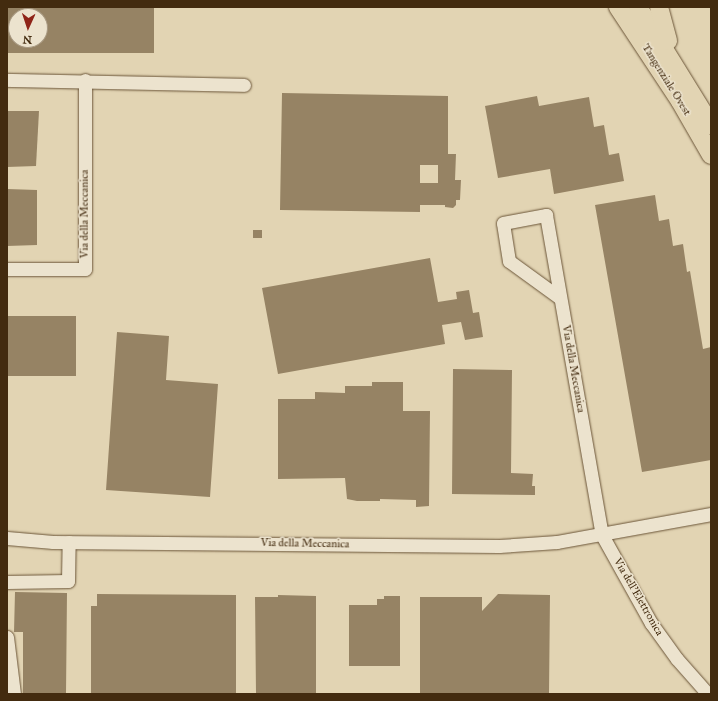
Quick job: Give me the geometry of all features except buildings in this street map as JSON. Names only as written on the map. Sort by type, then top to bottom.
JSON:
[{"type":"highway","points":[[615,7],[636,33]]},
{"type":"highway","name":"Tangenziale Ovest","points":[[618,7],[680,101],[711,155]]},
{"type":"highway","name":"Tangenziale Ovest","points":[[638,7],[711,124]]},
{"type":"highway","points":[[659,7],[666,37],[684,81]]},
{"type":"street","points":[[7,80],[85,80],[244,85]]},
{"type":"street","name":"Via della Meccanica","points":[[7,269],[85,269],[85,80]]},
{"type":"street","name":"Via della Meccanica","points":[[560,298],[509,261],[503,223],[546,215],[602,535]]},
{"type":"street","name":"Via della Meccanica","points":[[7,538],[70,542],[499,546],[557,542],[711,514]]},
{"type":"street","name":"Via dell'Elettronica","points":[[602,535],[651,623],[677,659],[708,694]]},
{"type":"street","points":[[7,582],[68,581],[70,542]]},
{"type":"street","points":[[7,637],[14,694]]}]
